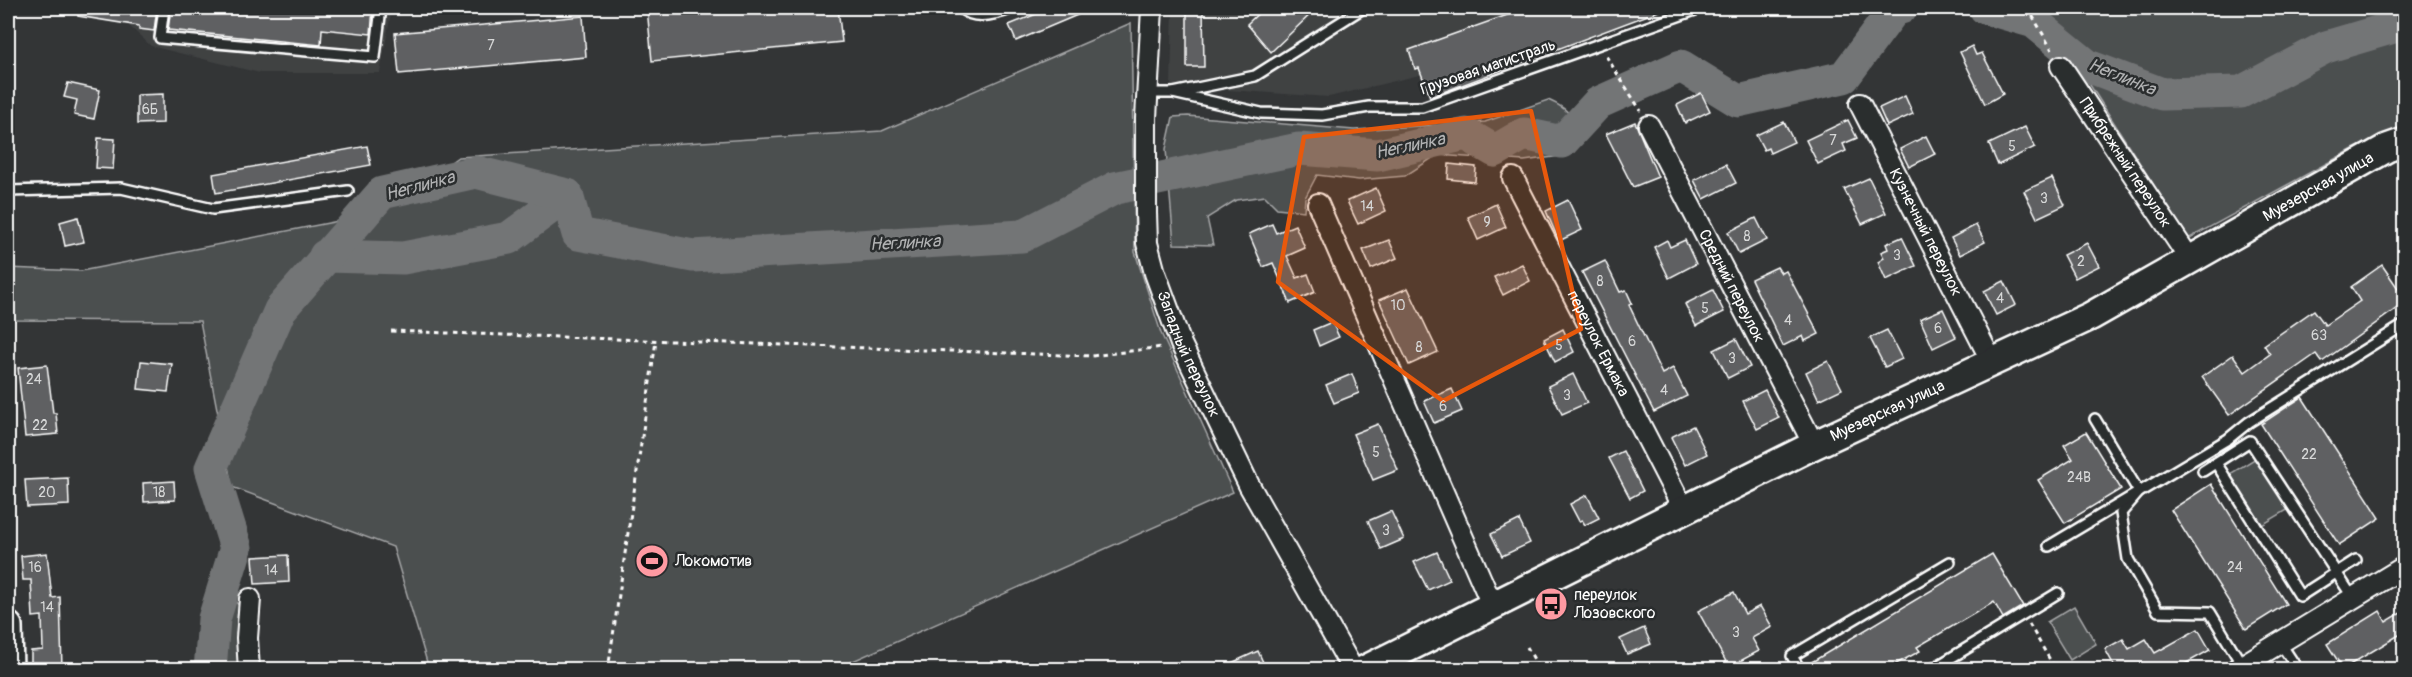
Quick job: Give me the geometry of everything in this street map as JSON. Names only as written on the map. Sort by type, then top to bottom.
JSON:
[{"type":"main road","name":"Муезерская улица","points":[[1364,669],[1493,607],[1814,445],[1991,360],[2091,316],[2189,258],[2387,148],[2404,142]]},
{"type":"main road","points":[[8,627],[9,669]]},
{"type":"street","name":"Западный переулок","points":[[1152,8],[1146,118],[1147,243],[1181,344],[1249,485],[1353,669]]},
{"type":"street","name":"Прибрежный переулок","points":[[2057,58],[2189,258]]},
{"type":"street","name":"Кузнечный переулок","points":[[1860,104],[1991,360]]},
{"type":"street","name":"Средний переулок","points":[[1649,126],[1814,445]]},
{"type":"street","name":"переулок Ермака","points":[[1513,178],[1684,510]]},
{"type":"street","points":[[1318,204],[1493,607]]},
{"type":"street","points":[[2239,667],[2404,567]]},
{"type":"street","points":[[249,669],[247,638],[250,599]]},
{"type":"lane","points":[[164,8],[160,38],[375,57],[381,8]]},
{"type":"lane","points":[[961,8],[969,13],[985,15],[1013,8]]},
{"type":"lane","points":[[1148,93],[1173,93],[1255,76],[1363,8]]},
{"type":"lane","name":"Грузовая магистраль","points":[[1173,93],[1261,113],[1322,115],[1369,107],[1422,107],[1701,8]]},
{"type":"lane","points":[[8,191],[121,188],[213,209],[348,190]]},
{"type":"lane","points":[[2049,546],[2404,325]]},
{"type":"lane","points":[[2096,419],[2139,492]]},
{"type":"lane","points":[[2226,436],[2236,450]]},
{"type":"lane","points":[[2203,471],[2250,441],[2353,598]]},
{"type":"lane","points":[[2216,463],[2301,596],[2356,560]]},
{"type":"lane","points":[[2139,492],[2121,513],[2126,547],[2128,558],[2158,611],[2210,612],[2239,667]]},
{"type":"lane","points":[[1800,669],[1792,656],[1950,562]]},
{"type":"lane","points":[[1931,669],[2058,593]]},
{"type":"lane","points":[[2279,641],[2298,669]]},
{"type":"path","points":[[2028,8],[2057,58]]},
{"type":"path","points":[[1598,45],[1634,98]]},
{"type":"path","points":[[391,330],[1092,356],[1181,344]]},
{"type":"path","points":[[608,669],[656,340]]},
{"type":"path","points":[[2023,615],[2056,669]]},
{"type":"path","points":[[1527,647],[1540,669]]},
{"type":"highlighted area","points":[[1531,111],[1581,329],[1443,401],[1278,282],[1304,137]]},
{"type":"shaded area","points":[[28,8],[392,8],[380,73],[260,73],[151,46],[126,23]]},
{"type":"shaded area","points":[[1173,8],[1650,8],[1481,60],[1329,97],[1171,86]]},
{"type":"shaded area","points":[[2041,8],[2404,8],[2404,127],[2353,149],[2188,239]]},
{"type":"shaded area","points":[[1131,23],[1135,252],[1161,333],[1233,492],[835,669],[429,669],[393,547],[232,487],[200,321],[8,320],[8,268],[81,271],[380,213],[458,157],[882,131]]},
{"type":"shaded area","points":[[1548,100],[1566,110],[1570,115],[1572,127],[1568,155],[1524,161],[1437,155],[1405,176],[1359,180],[1317,175],[1305,198],[1304,211],[1277,208],[1265,196],[1236,200],[1207,218],[1213,245],[1174,244],[1166,149],[1173,117],[1188,116],[1354,130],[1485,122]]},
{"type":"shaded area","points":[[2256,458],[2289,509],[2262,525],[2230,474]]},
{"type":"shaded area","points":[[236,602],[243,610],[242,669],[218,670],[222,607]]},
{"type":"shaded area","points":[[2074,606],[2096,644],[2070,660],[2047,622]]},
{"type":"building","points":[[78,8],[157,8],[154,31],[139,29],[139,26],[78,16]]},
{"type":"building","points":[[171,8],[373,8],[371,34],[322,29],[321,45],[168,30]]},
{"type":"building","points":[[647,8],[838,8],[842,42],[652,61]]},
{"type":"building","points":[[1051,8],[1094,8],[1016,41],[1009,25]]},
{"type":"building","points":[[1187,8],[1203,8],[1204,67],[1187,67]]},
{"type":"building","points":[[1264,8],[1317,8],[1271,52],[1247,24]]},
{"type":"building","points":[[1527,8],[1664,9],[1430,97],[1419,68],[1415,69],[1409,50]]},
{"type":"building","points":[[583,16],[586,57],[399,74],[395,33]]},
{"type":"building","points":[[1972,46],[1976,55],[1982,53],[2003,94],[1985,104],[1960,52]]},
{"type":"building","points":[[68,83],[100,90],[94,119],[74,115],[77,100],[64,97]]},
{"type":"building","points":[[1701,93],[1710,111],[1685,123],[1677,105]]},
{"type":"building","points":[[163,94],[163,123],[137,124],[137,95]]},
{"type":"building","points":[[1905,96],[1913,114],[1887,126],[1879,108]]},
{"type":"building","points":[[1848,120],[1857,138],[1843,144],[1846,151],[1818,164],[1806,140]]},
{"type":"building","points":[[1635,122],[1658,177],[1633,187],[1606,134]]},
{"type":"building","points":[[1784,122],[1794,142],[1770,153],[1768,148],[1764,150],[1756,135]]},
{"type":"building","points":[[2025,127],[2035,147],[1998,165],[1989,144]]},
{"type":"building","points":[[1926,136],[1935,154],[1909,167],[1900,149]]},
{"type":"building","points":[[98,138],[115,139],[113,169],[96,168]]},
{"type":"building","points":[[367,146],[371,165],[216,193],[213,174]]},
{"type":"building","points":[[1449,164],[1476,167],[1475,182],[1448,179]]},
{"type":"building","points":[[1726,164],[1736,183],[1704,199],[1694,180]]},
{"type":"building","points":[[1869,178],[1886,213],[1862,224],[1844,189]]},
{"type":"building","points":[[2052,178],[2065,205],[2037,218],[2024,191]]},
{"type":"building","points":[[1376,188],[1386,211],[1358,224],[1347,201]]},
{"type":"building","points":[[1568,200],[1582,230],[1559,241],[1546,211]]},
{"type":"building","points":[[1496,204],[1506,227],[1478,240],[1468,217]]},
{"type":"building","points":[[78,217],[84,242],[65,246],[60,222]]},
{"type":"building","points":[[1756,218],[1767,240],[1739,254],[1728,232]]},
{"type":"building","points":[[1272,224],[1276,233],[1295,225],[1305,248],[1287,256],[1297,278],[1308,274],[1315,292],[1290,303],[1273,263],[1263,267],[1249,234]]},
{"type":"building","points":[[1976,225],[1985,242],[1960,255],[1951,238]]},
{"type":"building","points":[[1902,237],[1916,266],[1886,280],[1878,262],[1884,258],[1881,252],[1888,249],[1886,244]]},
{"type":"building","points":[[1389,240],[1397,258],[1371,269],[1363,250]]},
{"type":"building","points":[[1667,240],[1670,247],[1685,240],[1696,264],[1669,278],[1654,247]]},
{"type":"building","points":[[2087,243],[2099,266],[2075,278],[2063,255]]},
{"type":"building","points":[[1605,261],[1620,292],[1626,290],[1632,303],[1629,305],[1662,374],[1673,368],[1687,396],[1654,412],[1582,272]]},
{"type":"building","points":[[1522,264],[1530,281],[1503,295],[1494,277]]},
{"type":"building","points":[[2382,265],[2404,297],[2404,303],[2322,362],[2316,354],[2229,415],[2202,377],[2233,355],[2245,372],[2270,354],[2264,345],[2314,310],[2325,325],[2360,301],[2351,287]]},
{"type":"building","points":[[1777,267],[1781,273],[1786,271],[1819,334],[1805,341],[1803,336],[1783,346],[1751,279]]},
{"type":"building","points":[[2004,281],[2016,305],[1996,315],[1984,291]]},
{"type":"building","points":[[1408,288],[1438,352],[1409,365],[1379,300]]},
{"type":"building","points":[[1713,290],[1724,312],[1696,326],[1685,304]]},
{"type":"building","points":[[1943,309],[1956,337],[1933,348],[1920,319]]},
{"type":"building","points":[[1332,322],[1339,337],[1319,346],[1313,330]]},
{"type":"building","points":[[1563,329],[1574,352],[1555,362],[1544,339]]},
{"type":"building","points":[[1887,330],[1902,359],[1885,367],[1870,338]]},
{"type":"building","points":[[1736,339],[1750,367],[1728,378],[1714,350]]},
{"type":"building","points":[[141,361],[172,364],[168,392],[138,389]]},
{"type":"building","points":[[1828,361],[1842,389],[1819,400],[1806,372]]},
{"type":"building","points":[[47,365],[58,434],[25,437],[18,368]]},
{"type":"building","points":[[1352,374],[1359,393],[1334,403],[1326,385]]},
{"type":"building","points":[[1573,374],[1587,403],[1562,414],[1548,386]]},
{"type":"building","points":[[1452,389],[1462,411],[1434,423],[1424,401]]},
{"type":"building","points":[[1765,390],[1779,418],[1757,429],[1743,401]]},
{"type":"building","points":[[2302,397],[2380,518],[2339,545],[2261,424]]},
{"type":"building","points":[[1378,424],[1398,470],[1373,480],[1353,434]]},
{"type":"building","points":[[1693,426],[1707,454],[1685,465],[1671,437]]},
{"type":"building","points":[[2086,432],[2121,489],[2065,523],[2038,480],[2073,459],[2064,445]]},
{"type":"building","points":[[1623,451],[1643,491],[1630,498],[1609,458]]},
{"type":"building","points":[[68,478],[69,505],[27,507],[25,480]]},
{"type":"building","points":[[174,481],[175,500],[144,502],[143,483]]},
{"type":"building","points":[[2211,484],[2286,604],[2246,629],[2171,510]]},
{"type":"building","points":[[1587,495],[1599,518],[1585,525],[1582,520],[1579,521],[1570,504]]},
{"type":"building","points":[[1391,511],[1404,539],[1381,549],[1368,521]]},
{"type":"building","points":[[1519,520],[1530,543],[1502,556],[1491,534]]},
{"type":"building","points":[[1437,552],[1450,580],[1428,590],[1414,562]]},
{"type":"building","points":[[47,553],[52,598],[60,597],[62,669],[31,669],[31,651],[43,650],[42,616],[33,617],[31,580],[23,580],[21,556]]},
{"type":"building","points":[[1992,554],[2023,606],[2003,618],[1994,602],[1917,647],[1920,651],[1887,669],[1807,669],[1805,666]]},
{"type":"building","points":[[288,555],[289,582],[255,584],[253,557]]},
{"type":"building","points":[[1734,592],[1745,614],[1760,606],[1772,627],[1752,638],[1759,651],[1729,667],[1698,611]]},
{"type":"building","points":[[2380,611],[2386,622],[2404,611],[2404,632],[2343,669],[2327,644]]},
{"type":"building","points":[[1644,628],[1651,644],[1627,654],[1620,639]]},
{"type":"building","points":[[2198,629],[2210,650],[2176,669],[2116,669],[2105,649],[2123,639],[2129,649],[2146,639],[2155,653]]},
{"type":"building","points":[[1258,651],[1266,669],[1218,669]]},
{"type":"waterway","name":"Неглинка","points":[[210,670],[214,619],[236,548],[211,468],[280,310],[382,193],[476,172],[567,195],[578,234],[693,256],[1022,236],[1115,188],[1299,149],[1378,155],[1466,134],[1495,151],[1524,134],[1562,142],[1598,103],[1681,66],[1738,101],[1844,77],[1894,10],[1901,8]]},
{"type":"waterway","name":"Неглинка","points":[[1985,8],[2034,22],[2088,66],[2162,94],[2241,92],[2326,47],[2404,24]]},
{"type":"waterway","points":[[325,256],[403,258],[509,238],[567,195]]},
{"type":"place","name":"Локомотив","points":[[652,561]]},
{"type":"place","name":"переулок Лозовского","points":[[1551,604]]}]
